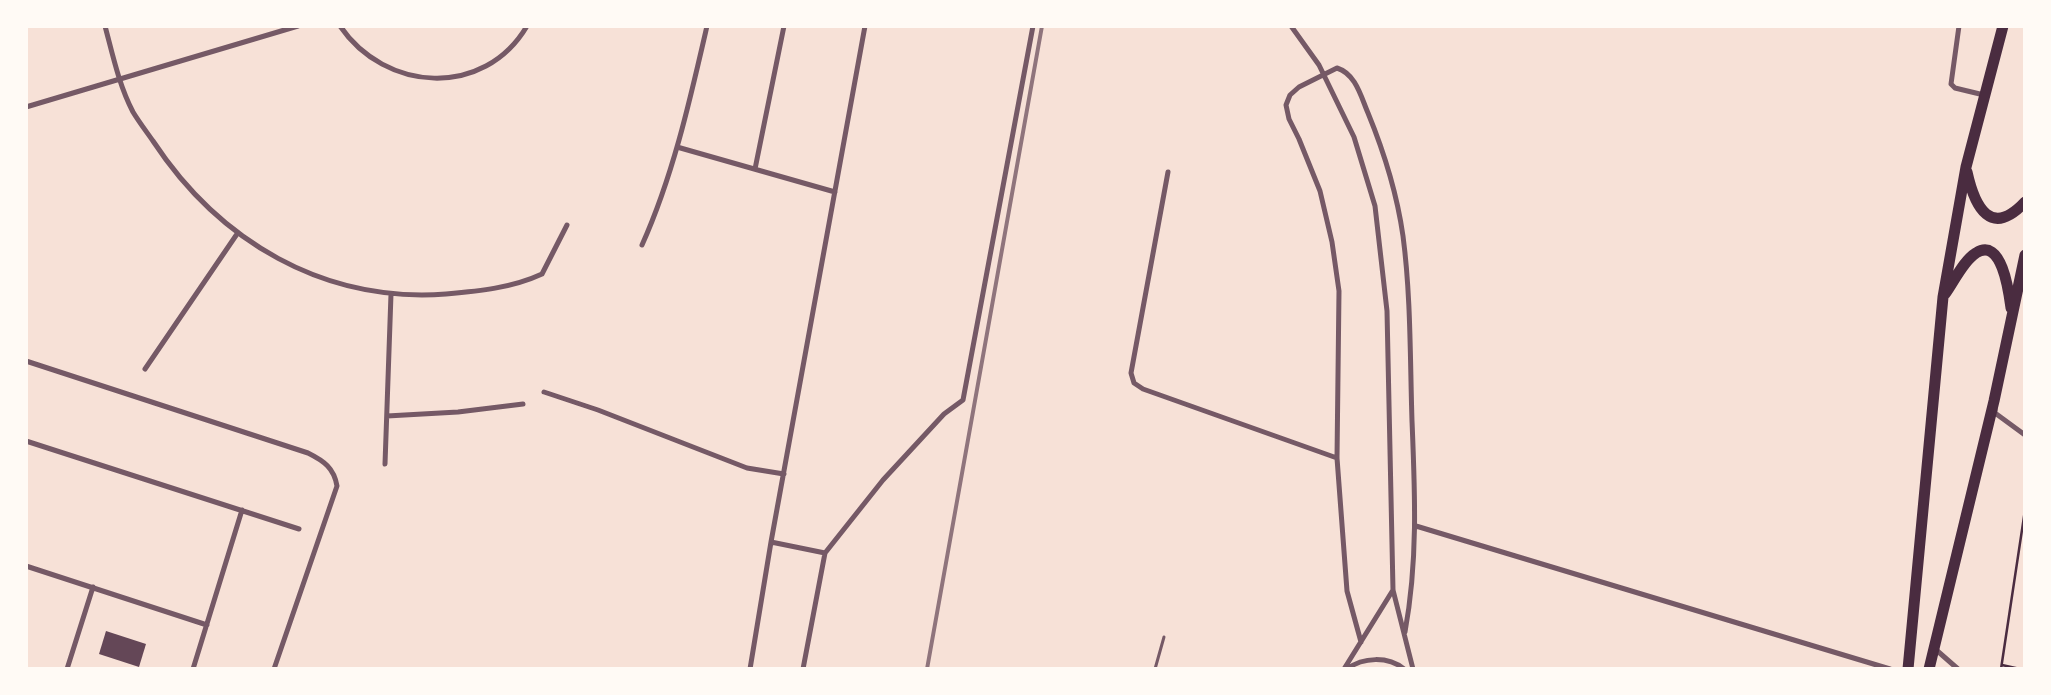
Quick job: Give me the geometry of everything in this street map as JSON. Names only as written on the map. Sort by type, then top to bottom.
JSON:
[{"type":"highway","points":[[1908,669],[1943,297],[1966,167],[2003,26]]},
{"type":"highway","points":[[1966,167],[1970,185],[1978,204],[1986,216],[1997,220],[2007,217],[2025,202]]},
{"type":"highway","points":[[1943,297],[1974,254],[1982,250],[1992,252],[1998,257],[2007,282],[2012,318]]},
{"type":"highway","points":[[1929,669],[1994,401],[2025,255]]},
{"type":"street","points":[[105,26],[119,79],[134,114],[171,169],[195,196],[237,234],[282,260],[318,276],[343,284],[391,294],[436,295],[484,291],[534,278],[542,274],[567,225]]},
{"type":"street","points":[[26,107],[298,26]]},
{"type":"street","points":[[340,26],[356,47],[376,63],[412,76],[438,78],[463,74],[487,65],[508,50],[527,26]]},
{"type":"street","points":[[642,245],[652,226],[677,147],[707,26]]},
{"type":"street","points":[[755,169],[784,26]]},
{"type":"street","points":[[750,669],[771,542],[866,26]]},
{"type":"street","points":[[803,669],[825,553],[883,480],[944,414],[963,400],[1033,26]]},
{"type":"street","points":[[1291,26],[1319,65],[1354,137],[1375,206],[1387,311],[1393,590],[1413,669]]},
{"type":"street","points":[[1959,26],[1951,84],[1955,88],[1984,95]]},
{"type":"street","points":[[1361,642],[1347,591],[1337,458],[1339,291],[1332,242],[1320,191],[1299,139],[1288,119],[1286,105],[1290,95],[1299,87],[1337,68],[1348,74],[1356,84],[1383,149],[1403,236],[1410,353],[1416,526],[1413,589],[1405,632]]},
{"type":"street","points":[[677,147],[835,192]]},
{"type":"street","points":[[1168,172],[1131,373],[1134,382],[1143,389],[1337,458]]},
{"type":"street","points":[[145,368],[237,234]]},
{"type":"street","points":[[385,464],[391,294]]},
{"type":"street","points":[[26,361],[308,453],[330,468],[335,476],[337,486],[274,669]]},
{"type":"street","points":[[544,392],[598,410],[747,468],[784,474]]},
{"type":"street","points":[[1994,401],[1995,413],[2025,435]]},
{"type":"street","points":[[387,416],[458,412],[523,404]]},
{"type":"street","points":[[26,441],[299,528]]},
{"type":"street","points":[[193,669],[242,510]]},
{"type":"street","points":[[1416,526],[1890,669]]},
{"type":"street","points":[[771,542],[825,553]]},
{"type":"street","points":[[26,566],[207,625]]},
{"type":"street","points":[[67,669],[92,587]]},
{"type":"street","points":[[1346,669],[1393,590]]},
{"type":"street","points":[[1933,647],[1958,669]]},
{"type":"street","points":[[1346,669],[1359,662],[1380,660],[1404,669]]},
{"type":"lane","points":[[1156,669],[1164,637]]},
{"type":"path","points":[[2020,669],[2001,667],[2025,510]]},
{"type":"building","points":[[106,631],[146,644],[139,667],[99,654]]},
{"type":"railway","points":[[927,669],[1042,26]]}]
